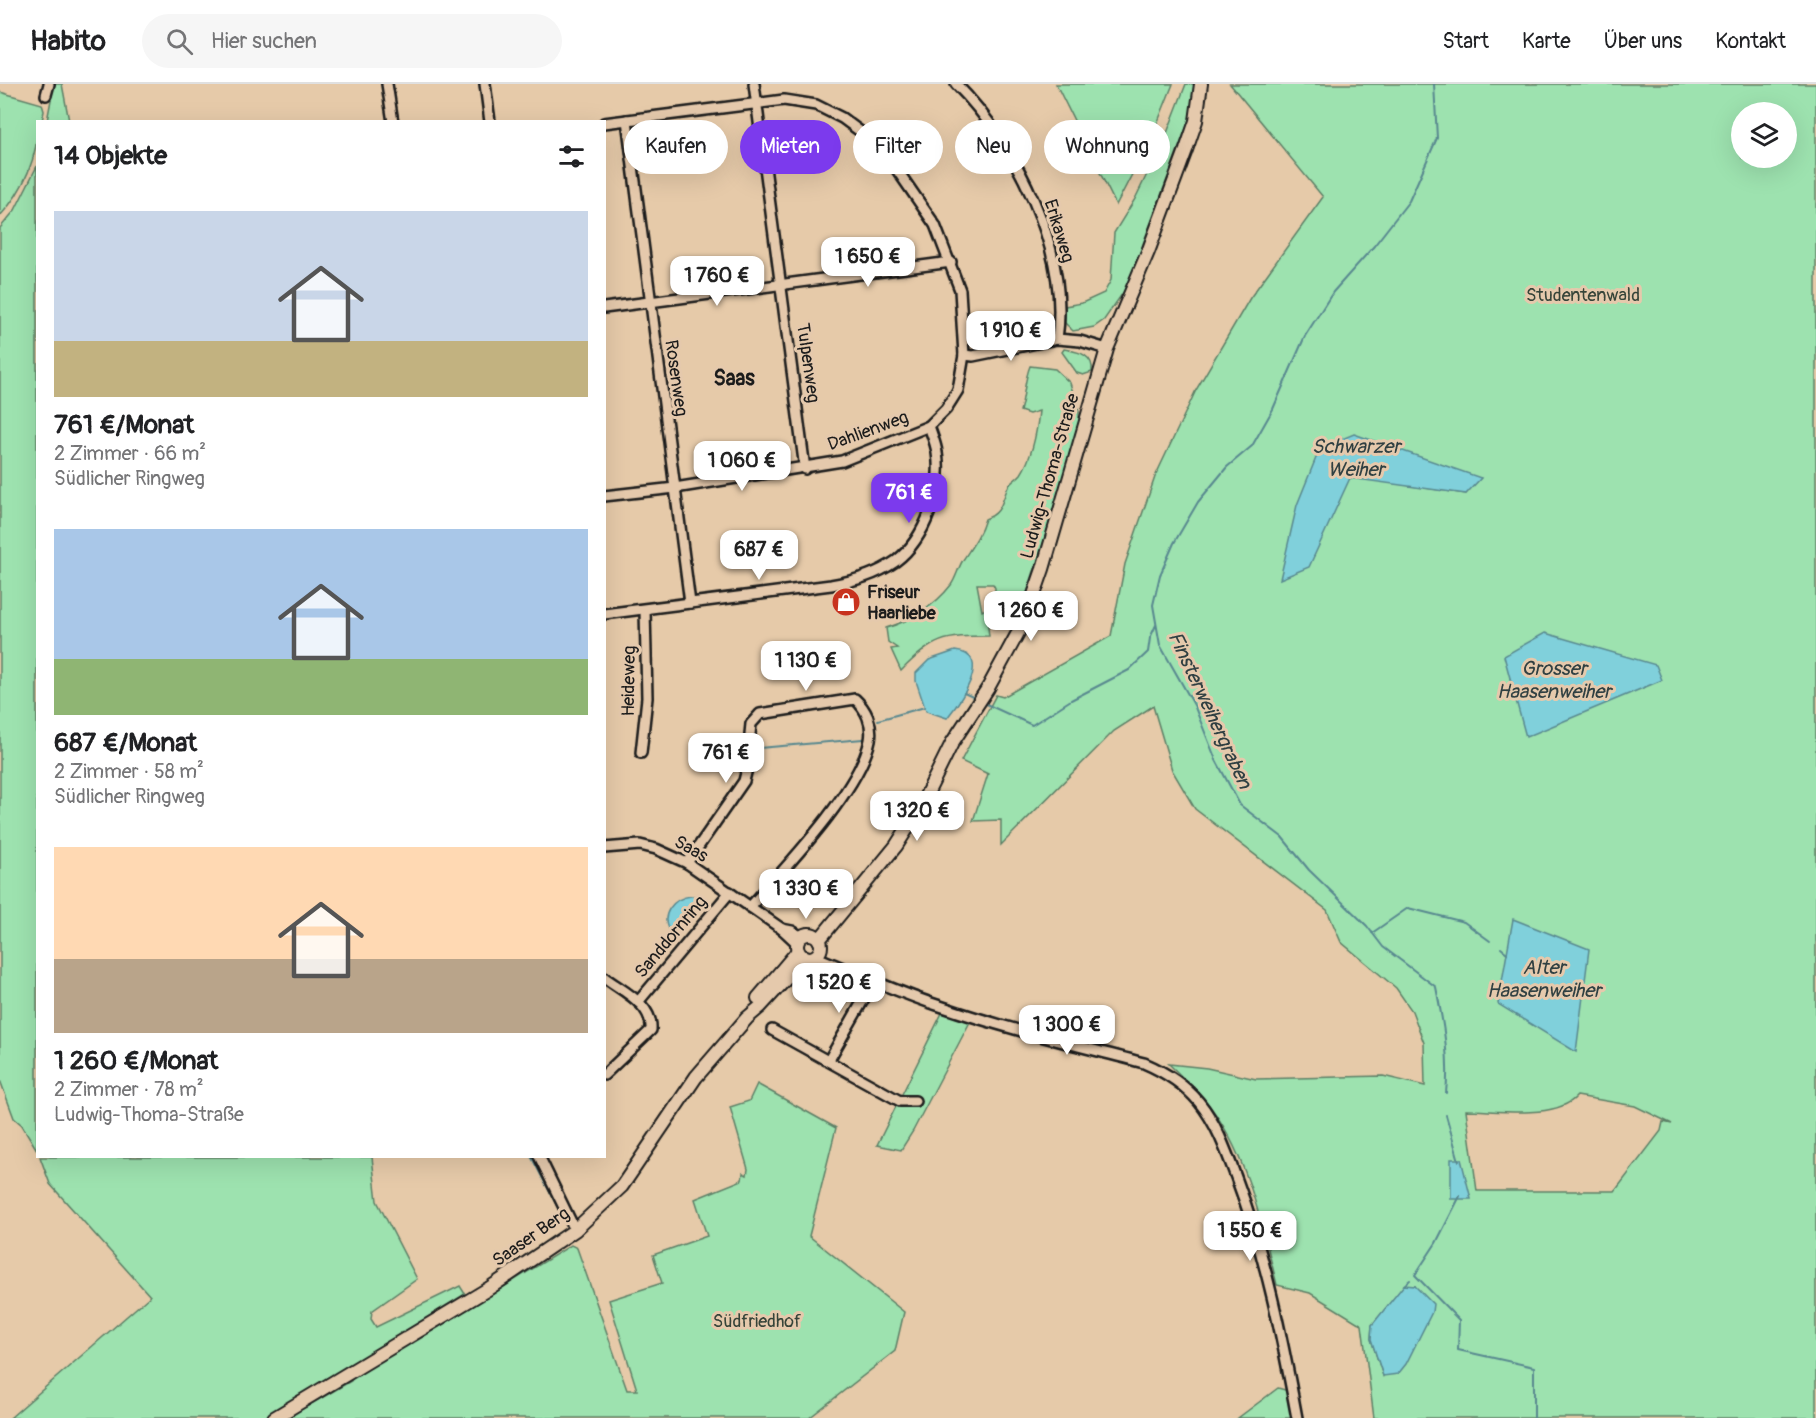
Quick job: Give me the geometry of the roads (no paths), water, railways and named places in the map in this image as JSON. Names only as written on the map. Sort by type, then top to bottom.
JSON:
[{"type":"street","points":[[46,95],[49,84]]},
{"type":"street","points":[[387,84],[393,120]]},
{"type":"street","points":[[484,84],[490,120]]},
{"type":"street","name":"Tulpenweg","points":[[754,84],[806,469]]},
{"type":"street","name":"Erikaweg","points":[[956,84],[976,104],[1013,160],[1034,201],[1055,273],[1059,326],[1057,339]]},
{"type":"street","name":"Ludwig-Thoma-Straße","points":[[807,945],[841,912],[896,846],[919,810],[952,743],[980,701],[1026,618],[1043,569],[1107,349],[1148,252],[1186,150],[1196,121],[1201,84]]},
{"type":"street","points":[[606,614],[857,581],[881,571],[898,560],[914,543],[924,526],[932,502],[937,478],[938,453],[929,426],[946,409],[958,390],[964,356],[960,290],[935,225],[911,186],[891,161],[869,138],[842,118],[816,105],[784,100],[627,120]]},
{"type":"street","points":[[606,123],[624,120]]},
{"type":"street","name":"Rosenweg","points":[[634,174],[690,603]]},
{"type":"street","points":[[606,308],[951,262]]},
{"type":"street","points":[[964,356],[973,356],[1041,340],[1057,339],[1080,341],[1107,349]]},
{"type":"street","name":"Dahlienweg","points":[[606,496],[806,469],[842,461],[929,426]]},
{"type":"street","name":"Heideweg","points":[[641,753],[647,698],[645,610]]},
{"type":"street","points":[[687,862],[744,781],[752,752],[752,724],[760,714],[855,699],[864,708],[870,741],[855,778],[810,839],[750,907]]},
{"type":"street","name":"Saas","points":[[606,848],[640,845],[687,862],[782,929],[792,931],[821,959],[938,1006],[1144,1063],[1161,1070],[1191,1093],[1210,1119],[1247,1206],[1281,1330],[1297,1418]]},
{"type":"street","name":"Sanddornring","points":[[638,1002],[730,892]]},
{"type":"street","name":"Saaser Berg","points":[[274,1418],[488,1289],[575,1230],[622,1186],[696,1077],[747,1017],[760,1007],[807,945]]},
{"type":"street","name":"Sanddornring","points":[[606,980],[648,1011],[651,1022],[651,1030],[606,1073]]},
{"type":"street","points":[[829,1060],[874,981]]},
{"type":"street","points":[[772,1030],[900,1101],[915,1101]]},
{"type":"street","points":[[540,1158],[575,1230]]},
{"type":"water","name":"Schwarzer Weiher","points":[[1354,434],[1481,478],[1466,494],[1350,478],[1309,567],[1280,579],[1297,505],[1320,448]]},
{"type":"water","name":"Grosser Haasenweiher","points":[[1545,633],[1656,665],[1662,680],[1526,737],[1504,656]]},
{"type":"water","points":[[955,651],[967,654],[972,661],[973,670],[965,691],[947,718],[926,711],[916,681],[916,673],[929,660]]},
{"type":"water","points":[[684,897],[703,897],[705,904],[689,915],[680,932],[675,934],[670,932],[666,919],[670,908]]},
{"type":"water","name":"Alter Haasenweiher","points":[[1513,919],[1589,949],[1576,1052],[1498,1004]]},
{"type":"water","points":[[1451,1159],[1461,1159],[1471,1199],[1451,1199]]},
{"type":"water","points":[[1404,1285],[1415,1286],[1433,1304],[1432,1312],[1406,1364],[1398,1374],[1383,1376],[1371,1339],[1372,1325]]},
{"type":"waterway","name":"Finsterweihergraben","points":[[1434,84],[1437,138],[1409,201],[1374,246],[1333,292],[1305,336],[1273,409],[1252,446],[1227,467],[1198,502],[1174,543],[1160,575],[1153,605],[1160,645],[1194,705],[1216,760],[1240,805],[1282,837],[1309,870],[1367,926],[1383,947],[1436,987],[1446,1053],[1446,1093]]},
{"type":"waterway","points":[[984,703],[1032,725],[1071,700],[1129,670],[1148,652],[1150,638],[1156,625]]},
{"type":"waterway","points":[[964,693],[977,699]]},
{"type":"waterway","points":[[878,720],[925,707]]},
{"type":"waterway","points":[[759,748],[863,739]]},
{"type":"waterway","points":[[715,753],[746,752]]},
{"type":"waterway","points":[[1372,933],[1408,908],[1464,922],[1490,941]]},
{"type":"waterway","points":[[1501,948],[1507,953]]},
{"type":"waterway","name":"Finsterweihergraben","points":[[1446,1115],[1459,1161]]},
{"type":"waterway","points":[[532,1158],[566,1223]]},
{"type":"waterway","points":[[1460,1196],[1436,1243],[1415,1275],[1459,1320],[1458,1350],[1534,1367],[1534,1418]]},
{"type":"waterway","name":"Finsterweihergraben","points":[[1404,1285],[1410,1280]]},
{"type":"place","name":"Friseur Haarliebe","points":[[846,602]]},
{"type":"district","name":"Saas","points":[[734,378]]},
{"type":"park label","name":"Studentenwald","points":[[1583,295]]},
{"type":"park label","name":"Südfriedhof","points":[[757,1321]]}]
